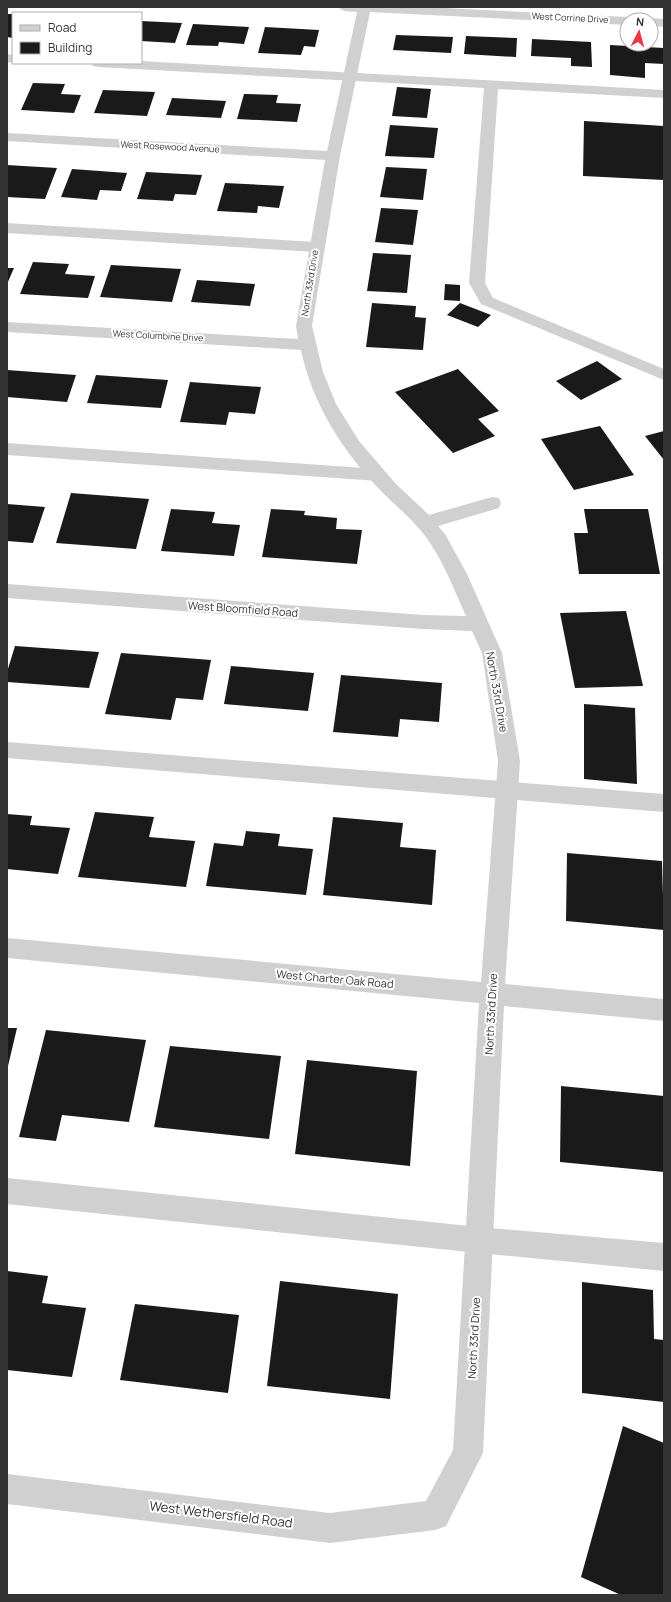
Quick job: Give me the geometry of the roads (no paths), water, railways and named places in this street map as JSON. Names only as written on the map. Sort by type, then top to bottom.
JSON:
[{"type":"street","name":"West Corrine Drive","points":[[354,8],[619,21]]},
{"type":"street","name":"North 33rd Drive","points":[[354,8],[349,76],[316,247],[304,326],[314,372],[327,404],[353,445],[389,488],[415,511],[438,539],[457,574],[492,653],[509,761],[492,994],[468,1453],[435,1515]]},
{"type":"street","points":[[117,64],[664,94]]},
{"type":"street","points":[[491,84],[477,283],[487,301],[664,376]]},
{"type":"street","name":"West Rosewood Avenue","points":[[7,137],[333,156]]},
{"type":"street","points":[[7,228],[316,247]]},
{"type":"street","name":"West Columbine Drive","points":[[7,327],[308,345]]},
{"type":"street","points":[[7,449],[378,475]]},
{"type":"street","points":[[425,523],[492,503]]},
{"type":"street","name":"West Bloomfield Road","points":[[7,591],[423,622],[479,624]]},
{"type":"street","points":[[7,750],[664,803]]},
{"type":"street","name":"West Charter Oak Road","points":[[7,948],[664,1010]]},
{"type":"street","points":[[7,1191],[479,1240],[664,1257]]},
{"type":"street","name":"West Wethersfield Road","points":[[7,1489],[330,1528],[435,1515]]}]
